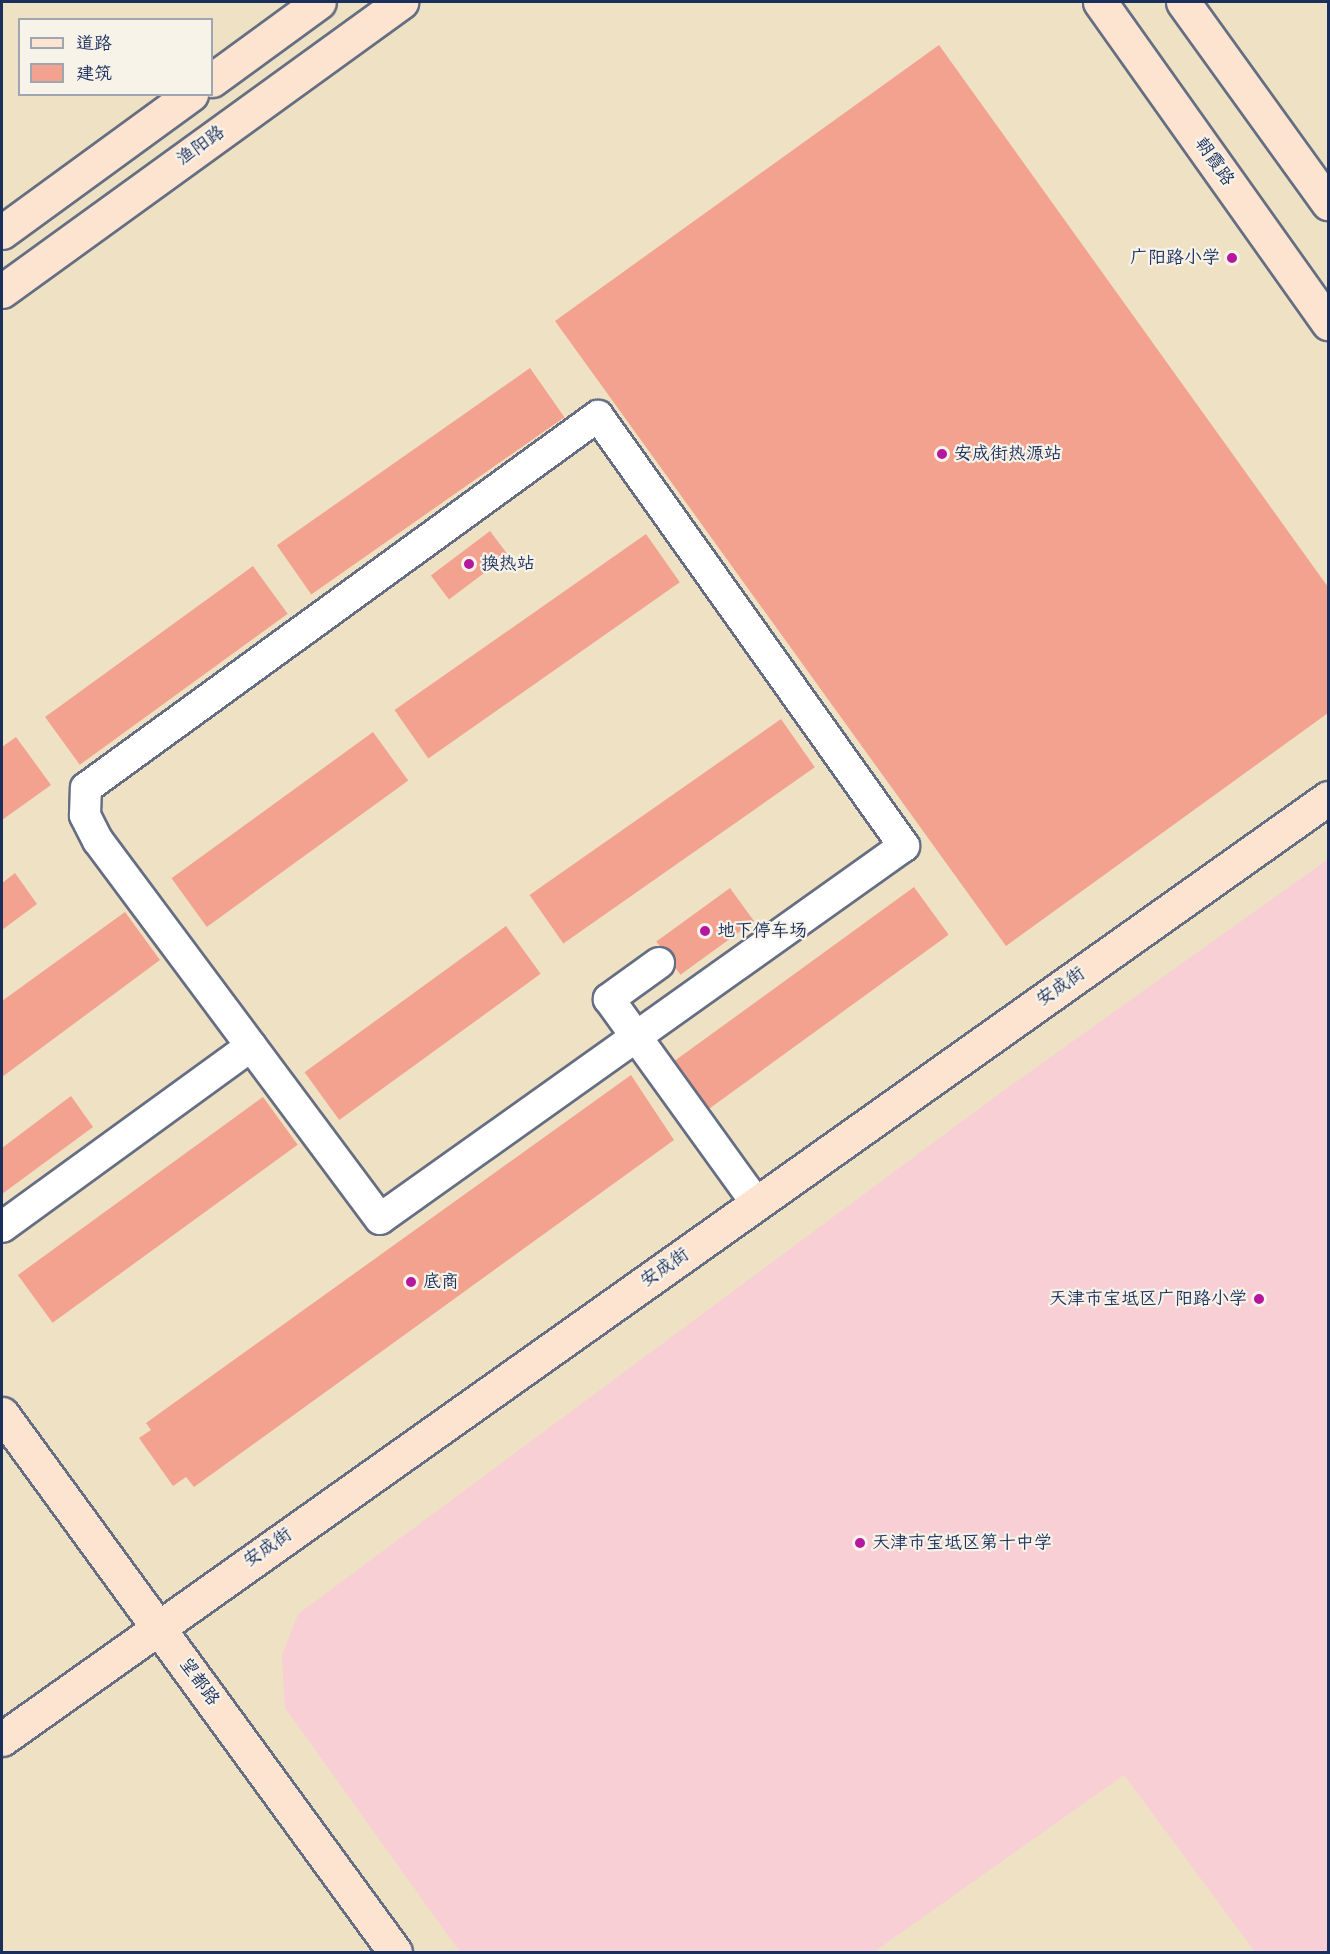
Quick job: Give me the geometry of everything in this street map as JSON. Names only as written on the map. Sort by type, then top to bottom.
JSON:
[{"type":"street","points":[[213,79],[319,2]]},
{"type":"street","name":"渔阳路","points":[[2,291],[401,2]]},
{"type":"street","name":"朝霞路","points":[[1100,2],[1329,323]]},
{"type":"street","points":[[1183,2],[1329,203]]},
{"type":"street","points":[[2,232],[188,96]]},
{"type":"street","points":[[598,416],[904,846],[380,1219],[251,1046],[98,841],[86,815],[86,788],[598,416]]},
{"type":"street","name":"安成街","points":[[2,1739],[158,1626],[1329,798]]},
{"type":"street","points":[[659,963],[609,999],[756,1203]]},
{"type":"street","points":[[2,1227],[251,1046]]},
{"type":"street","name":"望都路","points":[[2,1414],[395,1953]]},
{"type":"shaded area","name":"天津市宝坻区第十中学","points":[[1328,859],[1328,1952],[1255,1952],[1124,1775],[874,1952],[460,1952],[285,1708],[282,1655],[298,1614],[996,1096]]},
{"type":"building","name":"安成街热源站","points":[[939,45],[1328,587],[1328,713],[1006,946],[555,321]]},
{"type":"building","points":[[530,368],[564,417],[311,594],[277,545]]},
{"type":"building","name":"换热站","points":[[490,531],[508,555],[449,599],[431,576]]},
{"type":"building","points":[[646,534],[680,582],[428,758],[395,710]]},
{"type":"building","points":[[253,566],[288,614],[80,765],[45,717]]},
{"type":"building","points":[[781,719],[815,767],[563,943],[530,895]]},
{"type":"building","points":[[373,732],[408,781],[207,927],[172,878]]},
{"type":"building","points":[[16,737],[51,785],[2,820],[2,747]]},
{"type":"building","points":[[15,873],[37,904],[2,930],[2,883]]},
{"type":"building","points":[[914,887],[949,935],[708,1109],[674,1062]]},
{"type":"building","name":"地下停车场","points":[[730,888],[754,921],[680,975],[656,941]]},
{"type":"building","points":[[125,912],[160,960],[2,1077],[2,1001]]},
{"type":"building","points":[[506,926],[541,974],[339,1120],[305,1072]]},
{"type":"building","name":"底商","points":[[631,1075],[674,1140],[194,1487],[186,1477],[173,1486],[139,1438],[151,1430],[146,1423]]},
{"type":"building","points":[[71,1096],[93,1127],[2,1194],[2,1148]]},
{"type":"building","points":[[263,1097],[298,1145],[53,1323],[18,1275]]},
{"type":"place","name":"广阳路小学","points":[[1232,258]]},
{"type":"place","name":"安成街热源站","points":[[942,454]]},
{"type":"place","name":"换热站","points":[[469,564]]},
{"type":"place","name":"地下停车场","points":[[705,931]]},
{"type":"place","name":"底商","points":[[411,1282]]},
{"type":"place","name":"天津市宝坻区广阳路小学","points":[[1259,1299]]},
{"type":"place","name":"天津市宝坻区第十中学","points":[[860,1543]]}]
